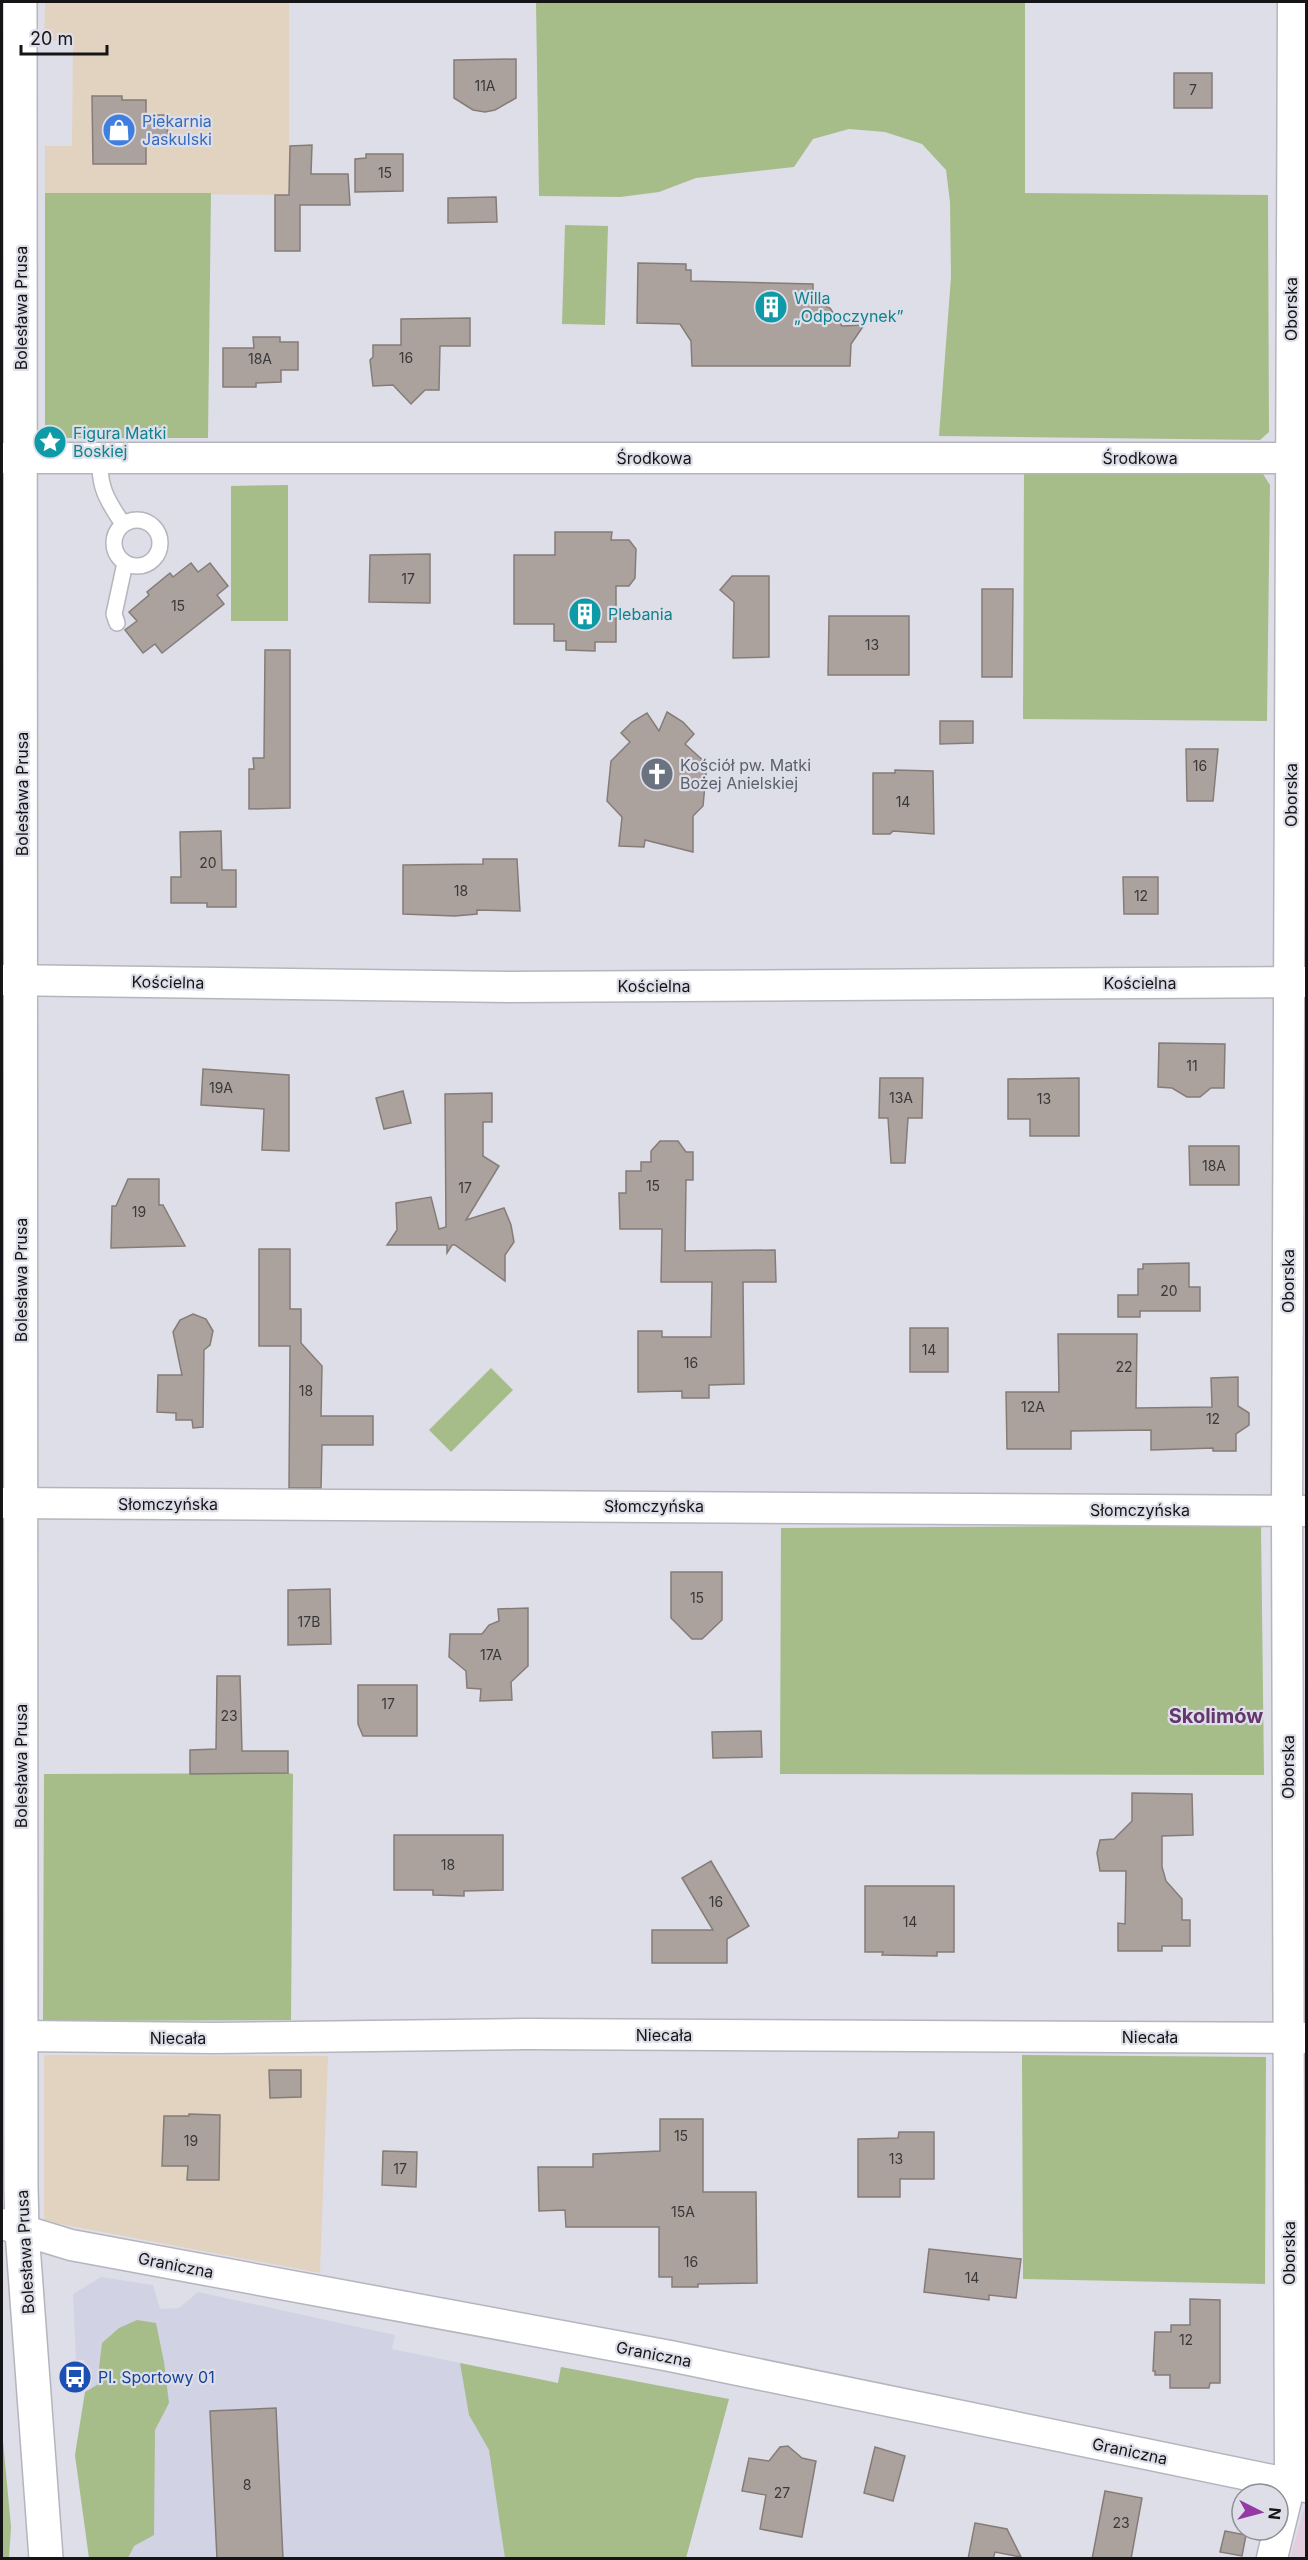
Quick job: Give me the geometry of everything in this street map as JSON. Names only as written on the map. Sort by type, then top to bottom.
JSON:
[{"type":"street","name":"Bolesława Prusa","points":[[20,2],[11,458],[11,1503],[21,2036],[12,2228],[46,2559]]},
{"type":"street","name":"Oborska","points":[[1272,2559],[1298,2485],[1298,458],[1293,2]]},
{"type":"street","name":"Środkowa","points":[[11,458],[1298,458]]},
{"type":"street","name":"Kościelna","points":[[12,980],[509,987],[1298,982]]},
{"type":"street","name":"Słomczyńska","points":[[11,1503],[1297,1511]]},
{"type":"street","name":"Niecała","points":[[21,2036],[213,2038],[538,2034],[1297,2038]]},
{"type":"street","name":"Graniczna","points":[[12,2228],[71,2245],[670,2356],[1298,2485]]},
{"type":"lane","points":[[100,458],[99,471],[105,498],[123,524]]},
{"type":"lane","points":[[138,519],[145,521],[152,525],[160,538],[158,553],[147,564],[140,566],[125,563],[119,558],[113,544],[123,524],[138,519]]},
{"type":"lane","points":[[117,623],[114,614],[125,563]]},
{"type":"shaded area","points":[[45,2],[289,2],[289,195],[45,193],[45,146],[72,146],[73,41],[44,40]]},
{"type":"shaded area","points":[[44,2055],[328,2056],[320,2273],[44,2221]]},
{"type":"shaded area","points":[[101,2277],[153,2285],[160,2309],[179,2308],[198,2292],[395,2335],[392,2349],[558,2383],[561,2367],[729,2399],[686,2558],[89,2558],[75,2455],[85,2392],[84,2360],[76,2360],[73,2294]]},
{"type":"shaded area","points":[[1306,2508],[1306,2558],[1290,2558],[1304,2509]]},
{"type":"green space","points":[[536,2],[1025,2],[1025,193],[1268,195],[1269,432],[1260,440],[939,436],[951,277],[950,202],[946,170],[922,144],[885,132],[849,129],[813,139],[794,167],[696,178],[659,192],[620,197],[539,196]]},
{"type":"green space","points":[[45,193],[211,193],[208,438],[51,438],[45,427]]},
{"type":"green space","points":[[565,225],[608,226],[605,325],[562,324]]},
{"type":"green space","points":[[1024,474],[1263,474],[1270,485],[1267,721],[1023,719]]},
{"type":"green space","points":[[288,485],[288,621],[231,621],[231,486]]},
{"type":"green space","points":[[491,1368],[513,1390],[451,1452],[429,1430]]},
{"type":"green space","points":[[1261,1525],[1264,1775],[780,1774],[781,1528]]},
{"type":"green space","points":[[44,1774],[293,1774],[291,2020],[43,2021]]},
{"type":"green space","points":[[1022,2055],[1266,2057],[1265,2284],[1023,2279]]},
{"type":"green space","points":[[137,2320],[156,2323],[169,2403],[155,2430],[154,2535],[134,2546],[128,2558],[89,2558],[75,2455],[85,2392],[97,2385],[102,2343],[119,2328]]},
{"type":"green space","points":[[460,2363],[558,2383],[561,2367],[729,2399],[686,2558],[505,2558],[489,2450],[469,2415]]},
{"type":"green space","points":[[2,2431],[11,2527],[9,2558],[2,2558]]},
{"type":"building","points":[[516,59],[516,98],[495,110],[485,112],[473,110],[454,98],[454,60]]},
{"type":"building","points":[[1174,73],[1212,73],[1212,108],[1174,108]]},
{"type":"building","name":"Piekarnia Jaskulski","points":[[92,96],[122,96],[122,100],[146,100],[146,115],[168,115],[167,145],[146,145],[146,164],[93,164]]},
{"type":"building","points":[[312,145],[311,174],[348,174],[350,205],[300,205],[300,251],[275,251],[275,195],[289,195],[290,146]]},
{"type":"building","points":[[366,154],[403,154],[403,191],[355,192],[355,159],[366,158]]},
{"type":"building","points":[[496,197],[497,222],[448,223],[448,198]]},
{"type":"building","name":"Willa „Odpoczynek”","points":[[638,263],[686,264],[686,270],[691,270],[691,281],[813,284],[813,301],[830,308],[842,326],[864,325],[851,344],[850,366],[692,366],[691,341],[680,324],[637,323]]},
{"type":"building","points":[[470,318],[470,346],[440,346],[439,390],[425,390],[411,404],[393,385],[373,386],[370,360],[373,357],[373,345],[401,345],[401,319]]},
{"type":"building","points":[[253,337],[280,337],[280,342],[298,342],[298,370],[281,370],[281,382],[256,383],[256,387],[223,387],[223,348],[254,348]]},
{"type":"building","name":"Plebania","points":[[555,532],[612,532],[611,540],[629,540],[636,549],[635,578],[629,586],[616,586],[616,642],[595,642],[595,651],[566,650],[566,641],[554,641],[554,624],[514,624],[514,555],[555,555]]},
{"type":"building","points":[[430,554],[430,603],[369,602],[370,555]]},
{"type":"building","points":[[191,563],[198,572],[210,563],[228,586],[217,595],[224,604],[162,653],[155,644],[143,653],[125,630],[137,621],[129,612],[149,595],[147,592],[170,573],[173,577]]},
{"type":"building","points":[[732,576],[769,576],[769,657],[733,658],[734,602],[720,590]]},
{"type":"building","points":[[982,589],[1013,589],[1012,677],[982,677]]},
{"type":"building","points":[[829,616],[909,616],[909,675],[828,675]]},
{"type":"building","points":[[265,650],[290,650],[290,808],[249,809],[249,769],[254,769],[253,758],[264,758]]},
{"type":"building","name":"Kościół pw. Matki Bożej Anielskiej","points":[[667,712],[683,722],[694,734],[685,744],[707,764],[703,806],[693,816],[693,852],[645,840],[644,847],[619,846],[622,817],[607,801],[611,761],[630,742],[621,733],[632,722],[647,713],[659,731]]},
{"type":"building","points":[[940,721],[973,721],[973,743],[940,744]]},
{"type":"building","points":[[1186,749],[1218,749],[1213,801],[1187,801]]},
{"type":"building","points":[[895,770],[933,771],[934,834],[893,831],[890,834],[873,834],[873,773],[895,773]]},
{"type":"building","points":[[221,831],[222,870],[236,870],[236,907],[207,907],[207,903],[171,903],[171,877],[181,877],[180,832]]},
{"type":"building","points":[[483,859],[517,859],[520,911],[477,910],[477,914],[455,916],[403,914],[403,865],[483,864]]},
{"type":"building","points":[[1123,877],[1158,877],[1158,914],[1124,914]]},
{"type":"building","points":[[1159,1043],[1225,1044],[1224,1088],[1211,1088],[1200,1097],[1187,1097],[1172,1088],[1158,1087]]},
{"type":"building","points":[[203,1069],[289,1075],[289,1151],[262,1150],[264,1109],[201,1105]]},
{"type":"building","points":[[880,1078],[923,1078],[922,1118],[908,1118],[905,1163],[891,1163],[888,1118],[879,1118]]},
{"type":"building","points":[[1079,1078],[1079,1136],[1030,1136],[1030,1119],[1008,1119],[1008,1079]]},
{"type":"building","points":[[403,1091],[411,1123],[384,1129],[376,1098]]},
{"type":"building","points":[[492,1093],[492,1122],[483,1122],[483,1156],[499,1166],[466,1220],[504,1208],[511,1225],[514,1242],[505,1255],[505,1281],[455,1245],[452,1245],[447,1253],[447,1245],[387,1245],[397,1230],[396,1203],[431,1197],[439,1229],[446,1227],[445,1094]]},
{"type":"building","points":[[660,1141],[678,1141],[686,1152],[693,1152],[693,1180],[686,1180],[685,1251],[775,1250],[776,1282],[743,1282],[744,1384],[709,1385],[709,1398],[682,1398],[682,1391],[638,1392],[638,1331],[662,1331],[662,1337],[711,1337],[712,1282],[661,1282],[662,1229],[620,1229],[619,1193],[626,1193],[626,1171],[641,1171],[641,1162],[651,1162],[651,1151]]},
{"type":"building","points":[[1189,1146],[1239,1146],[1239,1185],[1190,1185]]},
{"type":"building","points":[[128,1179],[159,1179],[159,1205],[163,1205],[185,1246],[111,1248],[112,1206],[116,1206]]},
{"type":"building","points":[[259,1249],[290,1249],[290,1309],[301,1309],[301,1343],[322,1366],[321,1416],[373,1416],[373,1445],[322,1445],[321,1488],[289,1488],[290,1346],[259,1346]]},
{"type":"building","points":[[1189,1263],[1189,1287],[1200,1287],[1200,1311],[1140,1311],[1140,1317],[1118,1317],[1118,1295],[1138,1295],[1138,1269],[1143,1269],[1143,1264]]},
{"type":"building","points":[[193,1314],[206,1319],[213,1331],[210,1345],[204,1350],[203,1427],[193,1428],[192,1420],[176,1420],[176,1413],[157,1412],[158,1375],[182,1375],[173,1332],[180,1320]]},
{"type":"building","points":[[910,1328],[948,1328],[948,1372],[910,1372]]},
{"type":"building","points":[[1058,1334],[1137,1334],[1136,1408],[1212,1407],[1211,1378],[1238,1377],[1238,1406],[1249,1413],[1249,1425],[1236,1434],[1236,1451],[1213,1451],[1213,1448],[1151,1450],[1151,1430],[1071,1431],[1071,1449],[1007,1449],[1006,1392],[1059,1392]]},
{"type":"building","points":[[671,1572],[722,1572],[722,1620],[702,1639],[692,1639],[671,1618]]},
{"type":"building","points":[[330,1589],[331,1644],[288,1645],[288,1590]]},
{"type":"building","points":[[528,1608],[528,1666],[511,1682],[512,1700],[480,1701],[481,1689],[467,1688],[466,1671],[449,1657],[450,1634],[482,1634],[489,1625],[499,1621],[498,1609]]},
{"type":"building","points":[[217,1676],[240,1676],[242,1751],[288,1751],[288,1773],[190,1774],[190,1750],[216,1749]]},
{"type":"building","points":[[358,1685],[417,1685],[417,1736],[363,1736],[358,1724]]},
{"type":"building","points":[[761,1731],[762,1757],[713,1758],[712,1732]]},
{"type":"building","points":[[1132,1793],[1192,1794],[1193,1835],[1162,1836],[1162,1867],[1166,1881],[1182,1899],[1182,1920],[1190,1920],[1190,1946],[1162,1946],[1162,1951],[1118,1951],[1118,1923],[1125,1924],[1126,1871],[1100,1871],[1097,1853],[1100,1840],[1114,1839],[1132,1821]]},
{"type":"building","points":[[394,1835],[503,1835],[503,1890],[464,1891],[464,1896],[433,1895],[433,1890],[394,1890]]},
{"type":"building","points":[[711,1861],[749,1926],[727,1939],[727,1963],[652,1963],[652,1930],[713,1930],[682,1878]]},
{"type":"building","points":[[865,1886],[954,1886],[954,1952],[937,1952],[937,1956],[882,1955],[883,1952],[865,1952]]},
{"type":"building","points":[[269,2070],[301,2070],[301,2097],[270,2098]]},
{"type":"building","points":[[189,2114],[220,2115],[219,2180],[187,2180],[188,2166],[162,2166],[164,2116],[189,2116]]},
{"type":"building","points":[[660,2119],[703,2119],[703,2192],[756,2192],[757,2283],[672,2287],[672,2277],[659,2277],[659,2227],[566,2227],[565,2210],[539,2211],[538,2167],[593,2167],[593,2154],[660,2151]]},
{"type":"building","points":[[899,2132],[934,2132],[934,2179],[900,2179],[900,2197],[858,2197],[858,2139],[898,2138]]},
{"type":"building","points":[[383,2151],[417,2152],[416,2187],[382,2185]]},
{"type":"building","points":[[929,2249],[1021,2259],[1016,2298],[989,2295],[989,2300],[924,2292]]},
{"type":"building","points":[[1190,2299],[1220,2300],[1220,2383],[1210,2383],[1209,2388],[1170,2388],[1170,2375],[1155,2375],[1153,2371],[1155,2332],[1171,2332],[1171,2325],[1190,2325]]},
{"type":"building","points":[[276,2408],[283,2559],[217,2559],[210,2411]]},
{"type":"building","points":[[788,2446],[802,2458],[816,2461],[802,2537],[760,2529],[766,2495],[742,2491],[749,2458],[769,2461],[780,2447]]},
{"type":"building","points":[[875,2447],[905,2456],[893,2501],[864,2493]]},
{"type":"building","points":[[1105,2491],[1142,2498],[1131,2559],[1092,2559]]},
{"type":"building","points":[[975,2523],[1007,2529],[1021,2557],[995,2552],[993,2559],[968,2559]]},
{"type":"building","points":[[1225,2531],[1230,2532],[1230,2542],[1245,2542],[1242,2556],[1220,2552]]},
{"type":"place","name":"Piekarnia Jaskulski","points":[[119,130]]},
{"type":"place","name":"Willa „Odpoczynek”","points":[[771,307]]},
{"type":"place","name":"Figura Matki Boskiej","points":[[50,442]]},
{"type":"place","name":"Plebania","points":[[585,614]]},
{"type":"place","name":"Kościół pw. Matki Bożej Anielskiej","points":[[657,774]]},
{"type":"place","name":"Pl. Sportowy 01","points":[[75,2377]]},
{"type":"district","name":"Skolimów","points":[[1216,1716]]}]
